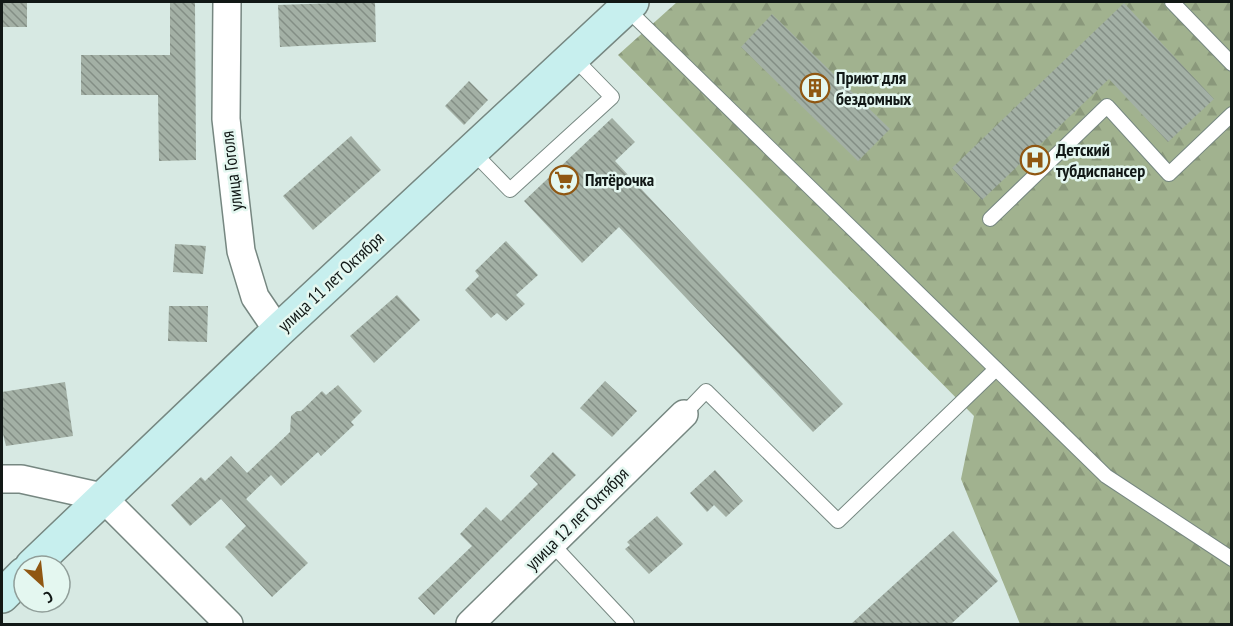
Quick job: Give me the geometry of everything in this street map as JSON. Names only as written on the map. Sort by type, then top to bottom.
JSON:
[{"type":"street","name":"улица Гоголя","points":[[227,2],[226,119],[242,251],[255,297],[278,331]]},
{"type":"street","name":"улица 11 лет Октября","points":[[44,554],[278,331],[629,5]]},
{"type":"street","name":"улица 12 лет Октября","points":[[470,624],[684,414]]},
{"type":"street","points":[[2,479],[21,479],[102,497],[229,624]]},
{"type":"lane","points":[[1172,2],[1232,64]]},
{"type":"lane","points":[[629,5],[1106,476],[1232,559]]},
{"type":"lane","points":[[472,151],[510,190],[612,97],[573,57]]},
{"type":"lane","points":[[990,219],[1107,106],[1169,174],[1232,114]]},
{"type":"lane","points":[[684,414],[706,391],[838,521],[996,369]]},
{"type":"lane","points":[[552,544],[627,624]]},
{"type":"green space","points":[[677,2],[1231,2],[1231,624],[1020,624],[961,479],[974,416],[618,55]]},
{"type":"building","points":[[2,2],[27,2],[27,27],[2,27]]},
{"type":"building","points":[[170,2],[195,2],[196,160],[159,161],[158,95],[81,95],[81,55],[170,55]]},
{"type":"building","points":[[375,2],[376,42],[280,47],[278,5]]},
{"type":"building","points":[[1124,3],[1214,99],[1168,142],[1109,79],[982,200],[952,168]]},
{"type":"building","name":"Приют для бездомных","points":[[772,14],[890,129],[858,161],[741,47]]},
{"type":"building","points":[[469,81],[488,100],[464,125],[445,106]]},
{"type":"building","points":[[612,118],[635,142],[615,161],[843,404],[813,432],[619,227],[582,263],[524,201]]},
{"type":"building","points":[[351,136],[381,170],[313,230],[283,196]]},
{"type":"building","points":[[506,241],[538,275],[516,295],[525,304],[506,321],[497,313],[491,318],[465,290],[479,276],[475,271]]},
{"type":"building","points":[[175,244],[206,246],[203,274],[173,272]]},
{"type":"building","points":[[397,295],[420,320],[374,363],[350,336]]},
{"type":"building","points":[[169,306],[208,306],[207,342],[168,341]]},
{"type":"building","points":[[605,381],[637,411],[612,437],[580,408]]},
{"type":"building","points":[[65,382],[73,436],[6,446],[2,430],[2,392]]},
{"type":"building","points":[[338,385],[362,411],[351,422],[354,425],[321,456],[318,452],[281,486],[271,475],[246,499],[308,563],[272,597],[225,547],[246,526],[221,499],[190,526],[171,505],[201,477],[205,481],[231,456],[247,473],[290,432],[291,416],[301,411],[322,391],[326,395]]},
{"type":"building","points":[[553,452],[576,475],[434,615],[418,598],[472,546],[460,534],[486,507],[501,521],[538,484],[530,476]]},
{"type":"building","points":[[715,470],[743,501],[726,517],[714,505],[707,512],[690,493]]},
{"type":"building","points":[[657,516],[683,544],[649,574],[625,549],[630,545],[627,542]]},
{"type":"building","points":[[953,531],[998,581],[951,624],[851,624]]},
{"type":"place","name":"Приют для бездомных","points":[[815,88]]},
{"type":"place","name":"Детский тубдиспансер","points":[[1035,160]]},
{"type":"place","name":"Пятёрочка","points":[[564,180]]}]
